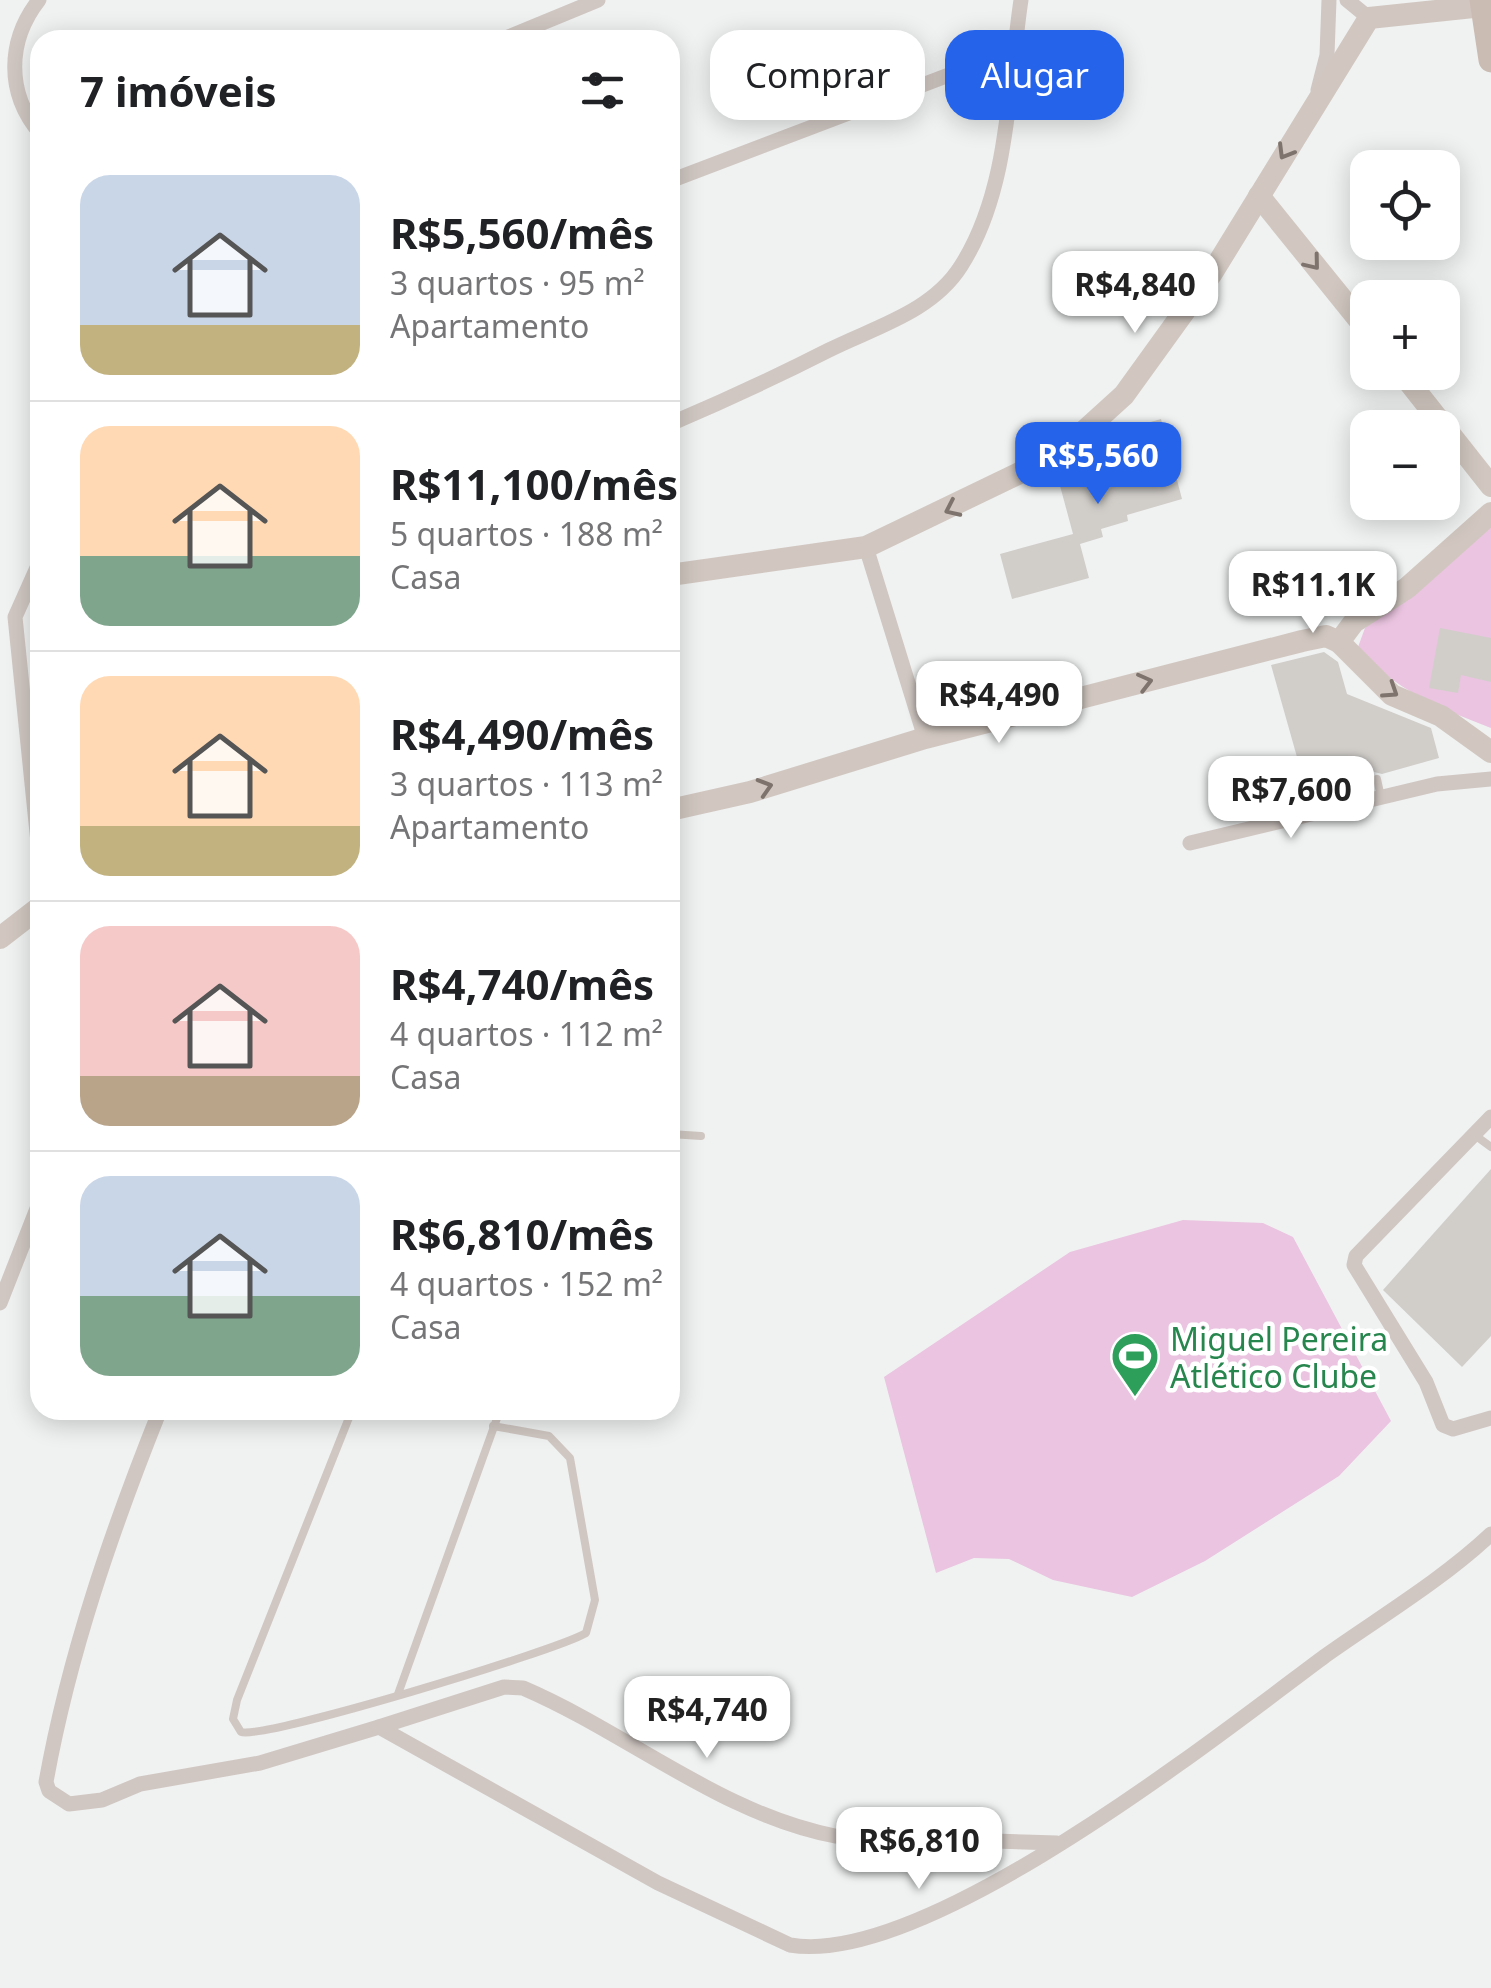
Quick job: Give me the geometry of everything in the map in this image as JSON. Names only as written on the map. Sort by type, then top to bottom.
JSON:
[{"type":"main road","points":[[1482,3],[1491,60]]},
{"type":"street","points":[[30,116],[6,61],[39,0]]},
{"type":"street","points":[[525,30],[598,0]]},
{"type":"street","points":[[680,420],[750,392],[910,312],[937,294],[961,267],[989,200],[1004,136],[1021,0]]},
{"type":"street","points":[[1315,101],[1327,55],[1329,0]]},
{"type":"street","points":[[1347,0],[1368,18],[1482,3]]},
{"type":"street","points":[[680,574],[866,547],[1059,454],[1124,396],[1212,273],[1368,18]]},
{"type":"street","points":[[680,177],[945,76]]},
{"type":"street","points":[[1258,196],[1350,309]]},
{"type":"street","points":[[1417,390],[1488,473]]},
{"type":"street","points":[[1339,642],[1354,622],[1407,588],[1491,513]]},
{"type":"street","points":[[866,547],[924,738]]},
{"type":"street","points":[[30,577],[7,614],[30,787]]},
{"type":"street","points":[[680,808],[750,792],[924,738],[1319,637],[1339,642],[1392,695],[1441,716],[1491,752]]},
{"type":"street","points":[[1190,842],[1468,778],[1491,779]]},
{"type":"street","points":[[0,938],[30,915]]},
{"type":"street","points":[[1491,1117],[1356,1256],[1354,1265],[1426,1382],[1443,1425],[1453,1429],[1491,1418]]},
{"type":"street","points":[[0,1303],[30,1226]]},
{"type":"street","points":[[156,1420],[90,1604],[57,1720],[46,1782],[49,1791],[69,1804],[102,1800],[140,1784],[260,1763],[504,1686],[523,1688],[740,1803],[804,1830],[835,1836],[1061,1842]]},
{"type":"street","points":[[379,1727],[658,1883],[790,1945],[809,1948],[880,1932],[956,1902],[1111,1814],[1491,1534]]},
{"type":"lane","points":[[1377,779],[1381,797]]},
{"type":"lane","points":[[680,1135],[701,1136]]},
{"type":"lane","points":[[1476,1136],[1491,1147]]},
{"type":"lane","points":[[348,1420],[233,1719],[236,1727],[252,1735],[398,1694],[586,1633],[595,1600],[570,1458],[549,1436],[493,1426]]},
{"type":"lane","points":[[398,1694],[496,1420]]},
{"type":"shaded area","points":[[1491,519],[1491,728],[1402,686],[1358,647],[1365,628]]},
{"type":"shaded area","name":"Miguel Pereira Atlético Clube","points":[[1183,1220],[1263,1223],[1293,1237],[1391,1421],[1339,1476],[1205,1561],[1132,1597],[1053,1580],[1009,1559],[974,1558],[936,1573],[884,1377],[1070,1252]]},
{"type":"building","points":[[1161,419],[1182,499],[1127,515],[1128,521],[1101,529],[1103,537],[1080,544],[1089,578],[1012,599],[1000,554],[1073,534],[1059,482],[1086,475],[1083,463],[1113,454],[1108,434]]},
{"type":"building","points":[[1440,628],[1491,638],[1491,682],[1461,675],[1458,693],[1429,688]]},
{"type":"building","points":[[1324,652],[1338,662],[1347,694],[1431,728],[1439,758],[1382,774],[1374,772],[1370,778],[1308,796],[1271,665]]},
{"type":"building","points":[[1491,1169],[1491,1336],[1462,1367],[1383,1290]]},
{"type":"place","name":"Miguel Pereira Atlético Clube","points":[[1135,1398]]}]
